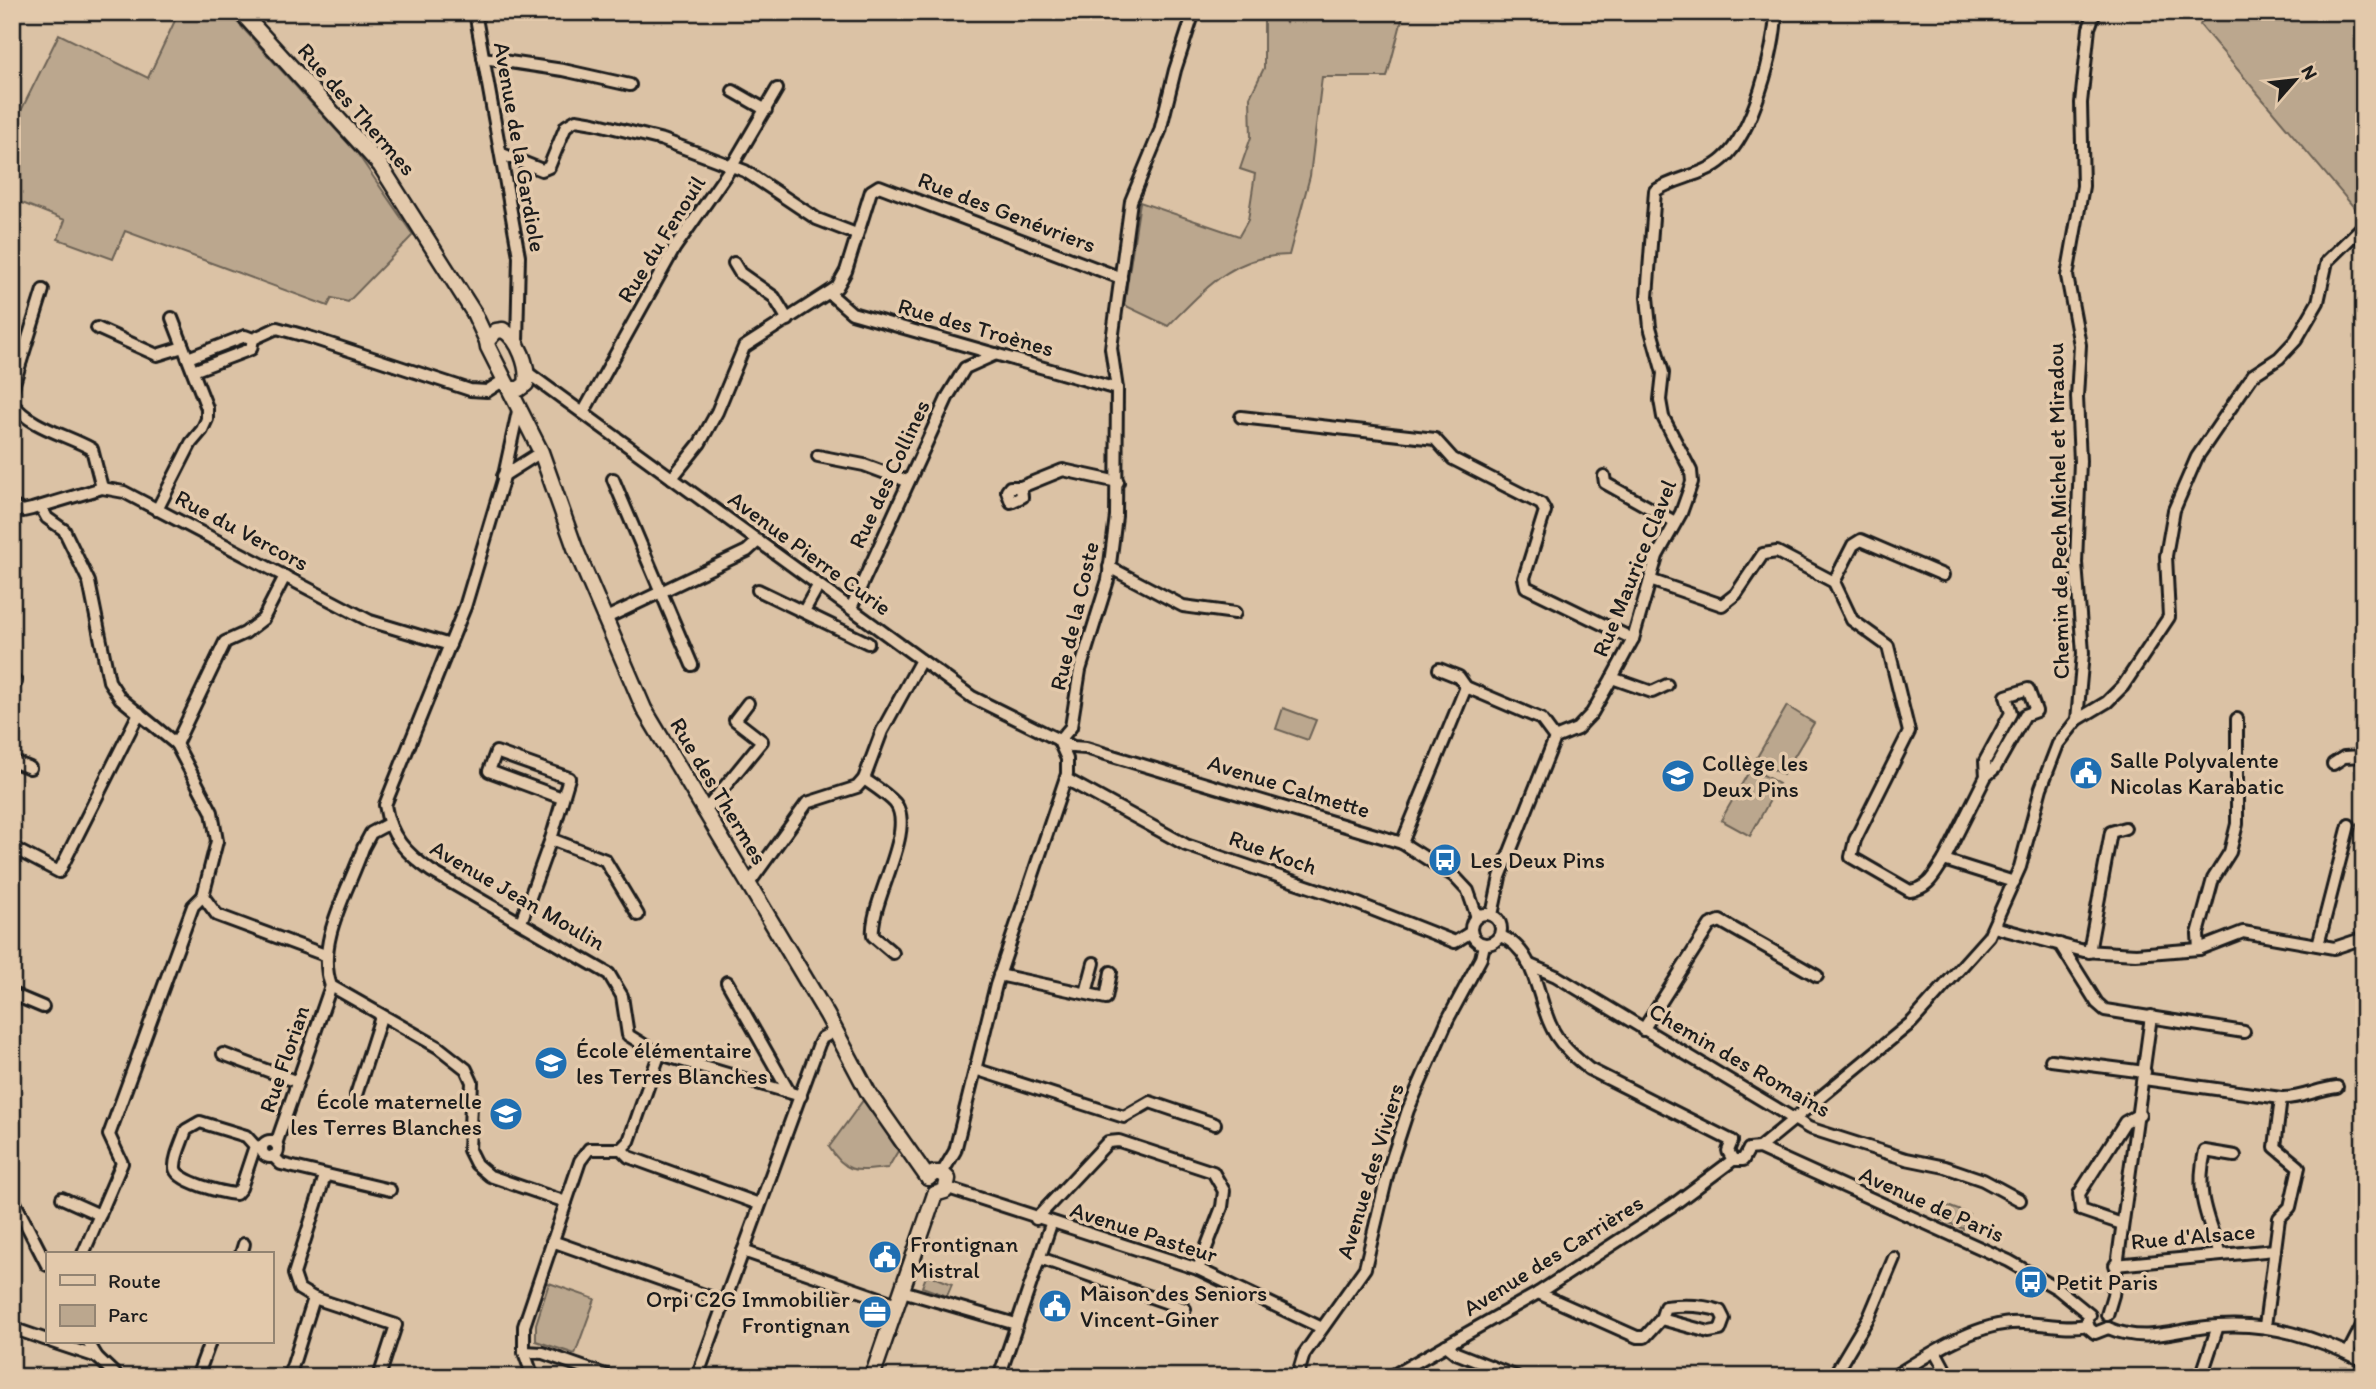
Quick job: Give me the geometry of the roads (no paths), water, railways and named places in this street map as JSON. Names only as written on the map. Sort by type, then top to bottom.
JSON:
[{"type":"main road","name":"Rue des Thermes","points":[[240,12],[380,165],[474,313],[495,334],[517,342]]},
{"type":"main road","points":[[495,334],[518,386]]},
{"type":"main road","points":[[517,342],[518,386]]},
{"type":"main road","name":"Rue des Thermes","points":[[518,386],[604,619],[644,709],[835,1031],[869,1094],[935,1175],[948,1179],[941,1191]]},
{"type":"main road","points":[[872,1377],[941,1191]]},
{"type":"street","name":"Avenue de la Gardiole","points":[[475,12],[519,256],[517,342]]},
{"type":"street","name":"Rue de la Coste","points":[[1059,741],[1071,727],[1080,670],[1109,567],[1118,482],[1117,389],[1111,348],[1131,201],[1160,131],[1175,70],[1194,12]]},
{"type":"street","name":"Rue Maurice Clavel","points":[[1555,737],[1577,729],[1592,713],[1612,678],[1633,639],[1657,556],[1690,493],[1692,471],[1667,429],[1660,400],[1662,373],[1650,327],[1647,297],[1655,191],[1703,171],[1724,158],[1737,139],[1758,99],[1770,60],[1776,12]]},
{"type":"street","name":"Chemin de Pech Michel et Miradou","points":[[2077,720],[2083,653],[2076,563],[2080,461],[2077,397],[2080,345],[2067,276],[2083,186],[2082,91],[2089,28],[2095,12]]},
{"type":"street","points":[[483,58],[563,70],[630,85]]},
{"type":"street","name":"Rue du Fenouil","points":[[583,413],[674,249],[732,166],[777,89]]},
{"type":"street","points":[[733,91],[766,110]]},
{"type":"street","points":[[502,154],[542,170],[549,166],[566,126],[576,120],[663,140],[745,171],[817,219],[856,234],[846,271],[837,287],[744,346],[717,412],[700,443],[672,478]]},
{"type":"street","name":"Rue des Genévriers","points":[[856,234],[871,191],[879,186],[1121,278]]},
{"type":"street","points":[[1732,1142],[1728,1151],[1733,1160],[1743,1160],[1754,1148],[1912,1022],[1980,948],[1994,927],[2014,882],[2058,744],[2077,720],[2107,702],[2123,686],[2169,617],[2166,556],[2172,522],[2197,457],[2253,375],[2279,358],[2296,340],[2318,302],[2327,261],[2364,225]]},
{"type":"street","points":[[734,262],[740,273],[774,297],[788,320]]},
{"type":"street","name":"Avenue de la Gardiole","points":[[495,334],[519,288]]},
{"type":"street","points":[[12,390],[43,290]]},
{"type":"street","name":"Rue des Troènes","points":[[829,293],[852,313],[1117,389]]},
{"type":"street","points":[[157,510],[191,443],[207,419],[207,408],[172,318]]},
{"type":"street","points":[[97,328],[157,355],[183,347]]},
{"type":"street","points":[[188,358],[245,336],[253,339],[277,328],[470,390],[487,391],[518,386],[519,420],[466,607],[389,789],[385,806],[388,824],[372,833],[363,848],[325,955],[331,986],[381,1017],[438,1046],[466,1069],[472,1082],[469,1150],[476,1164],[490,1176],[566,1202]]},
{"type":"street","points":[[12,333],[21,360]]},
{"type":"street","points":[[193,371],[251,349],[253,339]]},
{"type":"street","points":[[972,346],[975,355],[972,363]]},
{"type":"street","points":[[972,363],[996,354]]},
{"type":"street","name":"Rue des Collines","points":[[851,608],[948,396],[965,368],[972,363]]},
{"type":"street","name":"Avenue Pierre Curie","points":[[518,386],[544,386],[972,697],[1059,741]]},
{"type":"street","points":[[12,403],[20,414],[32,421],[92,449],[102,488],[41,507],[23,510],[12,506]]},
{"type":"street","points":[[1241,417],[1435,439],[1453,459],[1541,504],[1545,511],[1524,578],[1526,587],[1633,639]]},
{"type":"street","points":[[503,475],[541,452]]},
{"type":"street","points":[[817,456],[864,465],[907,481]]},
{"type":"street","points":[[1021,487],[1063,470],[1118,482]]},
{"type":"street","points":[[1604,476],[1605,483],[1675,522]]},
{"type":"street","points":[[613,479],[692,665]]},
{"type":"street","name":"Rue du Vercors","points":[[102,488],[124,492],[370,621],[450,645]]},
{"type":"street","points":[[41,507],[47,518],[64,530],[89,582],[109,681],[120,698],[176,744],[216,827],[217,841],[203,896],[193,906],[109,1135],[122,1163],[84,1252]]},
{"type":"street","points":[[1834,582],[1853,545],[1861,540],[1943,575]]},
{"type":"street","points":[[604,619],[747,551],[758,541]]},
{"type":"street","points":[[1650,580],[1722,605],[1736,594],[1763,554],[1777,552],[1834,582],[1852,620],[1888,646],[1909,732],[1855,840],[1851,856],[1910,891],[1923,888],[1944,860],[1986,776],[1995,768],[2025,715],[2036,711],[2028,689],[2006,696],[2011,713],[1985,761],[1986,776]]},
{"type":"street","points":[[1109,567],[1183,606],[1235,613]]},
{"type":"street","points":[[176,744],[225,642],[245,633],[263,619],[285,576]]},
{"type":"street","points":[[804,611],[818,586]]},
{"type":"street","points":[[758,590],[868,643]]},
{"type":"street","points":[[748,884],[807,803],[857,787],[864,779],[882,731],[921,660]]},
{"type":"street","points":[[1439,668],[1460,677],[1466,687],[1541,719],[1555,737],[1500,877],[1492,915]]},
{"type":"street","points":[[1612,678],[1652,692],[1667,685]]},
{"type":"street","points":[[1402,843],[1466,687]]},
{"type":"street","points":[[704,812],[762,741],[735,720],[748,703]]},
{"type":"street","points":[[19,851],[59,872],[139,713]]},
{"type":"street","points":[[2199,949],[2198,933],[2213,879],[2230,852],[2237,824],[2237,719]]},
{"type":"street","points":[[935,1175],[955,1152],[999,975],[1066,779],[1067,759],[1059,741]]},
{"type":"street","name":"Avenue Calmette","points":[[1059,741],[1402,843],[1454,876],[1468,891],[1477,917]]},
{"type":"street","points":[[521,922],[551,839],[569,778],[496,752],[489,771],[562,797]]},
{"type":"street","points":[[2333,764],[2344,757],[2364,756]]},
{"type":"street","points":[[12,761],[30,768]]},
{"type":"street","points":[[864,779],[895,804],[901,816],[895,859],[872,923],[873,936],[893,953]]},
{"type":"street","name":"Rue Koch","points":[[1066,779],[1186,845],[1351,901],[1455,942],[1471,932]]},
{"type":"street","name":"Avenue Jean Moulin","points":[[388,824],[408,854],[423,865],[609,974],[622,996],[628,1035],[657,1053],[801,1096]]},
{"type":"street","points":[[2318,945],[2349,825]]},
{"type":"street","points":[[2089,952],[2112,832],[2125,828]]},
{"type":"street","points":[[551,839],[605,860],[638,915]]},
{"type":"street","points":[[1944,860],[2014,882]]},
{"type":"street","points":[[203,896],[217,915],[325,955]]},
{"type":"street","points":[[1492,915],[1501,926],[1500,936],[1491,944],[1484,945],[1475,941],[1471,932],[1477,917],[1492,915]]},
{"type":"street","points":[[1643,1030],[1710,925],[1720,921],[1817,976]]},
{"type":"street","points":[[1994,927],[2089,952],[2136,954],[2199,949],[2243,932],[2334,947],[2364,938]]},
{"type":"street","points":[[1500,936],[1517,947],[1528,964],[1550,1024],[1573,1056],[1589,1069],[1732,1142],[1743,1140],[1754,1148]]},
{"type":"street","points":[[2060,944],[2097,1003],[2105,1010],[2244,1032]]},
{"type":"street","name":"Avenue des Viviers","points":[[1297,1377],[1304,1354],[1365,1268],[1390,1168],[1408,1110],[1448,1019],[1481,958],[1484,945]]},
{"type":"street","points":[[1086,993],[1094,963]]},
{"type":"street","name":"Chemin des Romains","points":[[1528,964],[1556,976],[1685,1056],[1809,1128],[1983,1180],[2020,1200]]},
{"type":"street","points":[[999,975],[1106,998],[1111,972]]},
{"type":"street","points":[[727,982],[788,1090]]},
{"type":"street","name":"Rue Florian","points":[[273,1156],[278,1151],[276,1144],[295,1082],[331,986]]},
{"type":"street","points":[[12,994],[43,1007]]},
{"type":"street","points":[[2108,1328],[2107,1315],[2113,1295],[2115,1265],[2140,1114],[2151,1016]]},
{"type":"street","points":[[356,1095],[381,1017]]},
{"type":"street","points":[[696,1377],[822,1038],[835,1031]]},
{"type":"street","points":[[621,1149],[629,1141],[658,1058],[657,1053]]},
{"type":"street","points":[[223,1054],[295,1082]]},
{"type":"street","points":[[2051,1060],[2281,1098],[2295,1098],[2321,1088],[2337,1087]]},
{"type":"street","points":[[975,1069],[1124,1117],[1150,1102],[1215,1124]]},
{"type":"street","points":[[2265,1326],[2279,1218],[2290,1206],[2299,1167],[2275,1147],[2281,1098]]},
{"type":"street","points":[[2122,1224],[2081,1210],[2079,1194],[2125,1122],[2140,1114]]},
{"type":"street","name":"Rue Florian","points":[[200,1122],[246,1136],[258,1147],[236,1194],[187,1181],[177,1175],[174,1167],[186,1130],[200,1122]]},
{"type":"street","points":[[276,1144],[270,1141],[258,1147],[263,1154],[273,1156],[281,1164],[390,1190]]},
{"type":"street","points":[[1036,1219],[1108,1142],[1119,1141],[1213,1172],[1224,1191],[1222,1207],[1198,1269]]},
{"type":"street","points":[[533,1377],[524,1352],[524,1326],[584,1152],[594,1147],[621,1149],[636,1160],[759,1204]]},
{"type":"street","name":"Avenue de Paris","points":[[1754,1148],[2009,1261],[2058,1289],[2088,1320]]},
{"type":"street","points":[[2220,1255],[2200,1194],[2200,1171],[2205,1151],[2235,1156]]},
{"type":"street","name":"Avenue des Carrières","points":[[1390,1377],[1538,1293],[1673,1205],[1733,1160]]},
{"type":"street","points":[[325,1176],[294,1274],[299,1289],[314,1298],[396,1325],[379,1377]]},
{"type":"street","name":"Avenue Pasteur","points":[[941,1191],[1198,1269],[1322,1328]]},
{"type":"street","points":[[12,1197],[46,1263]]},
{"type":"street","points":[[62,1198],[100,1214]]},
{"type":"street","points":[[999,1377],[1051,1224]]},
{"type":"street","points":[[552,1241],[724,1302]]},
{"type":"street","name":"Rue d'Alsace","points":[[2115,1265],[2275,1250]]},
{"type":"street","points":[[743,1251],[900,1297],[1016,1324]]},
{"type":"street","points":[[1040,1258],[1185,1310]]},
{"type":"street","points":[[1833,1377],[1870,1315],[1894,1258]]},
{"type":"street","points":[[1538,1293],[1637,1337],[1645,1337],[1661,1320],[1665,1307],[1710,1307],[1720,1311],[1724,1319],[1720,1330],[1709,1332],[1661,1320]]},
{"type":"street","points":[[298,1377],[290,1374],[314,1298]]},
{"type":"street","points":[[1893,1377],[1983,1330],[2000,1325],[2055,1324],[2074,1328],[2098,1311],[2107,1315]]},
{"type":"street","points":[[2088,1320],[2098,1333],[2108,1328],[2130,1337],[2218,1326],[2265,1326],[2303,1335],[2364,1361]]},
{"type":"street","points":[[2348,1353],[2364,1322]]},
{"type":"street","points":[[2201,1377],[2218,1326]]},
{"type":"street","points":[[12,1328],[46,1340]]},
{"type":"street","points":[[58,1344],[97,1357]]},
{"type":"street","points":[[89,1344],[97,1357],[118,1377]]},
{"type":"street","points":[[197,1377],[209,1344]]},
{"type":"street","points":[[1446,1345],[1456,1353],[1517,1377]]},
{"type":"street","points":[[524,1352],[543,1353],[611,1377]]},
{"type":"street","points":[[1936,1353],[1949,1377]]},
{"type":"waterway","points":[[1285,12],[1286,23]]},
{"type":"place","name":"Salle Polyvalente Nicolas Karabatic","points":[[2086,773]]},
{"type":"place","name":"Collège les Deux Pins","points":[[1678,776]]},
{"type":"place","name":"Les Deux Pins","points":[[1445,860]]},
{"type":"place","name":"École élémentaire les Terres Blanches","points":[[551,1063]]},
{"type":"place","name":"École maternelle les Terres Blanches","points":[[506,1114]]},
{"type":"place","name":"Frontignan Mistral","points":[[885,1257]]},
{"type":"place","name":"Petit Paris","points":[[2031,1282]]},
{"type":"place","name":"Maison des Seniors Vincent-Giner","points":[[1055,1306]]},
{"type":"place","name":"Orpi C2G Immobilier Frontignan","points":[[875,1312]]}]
